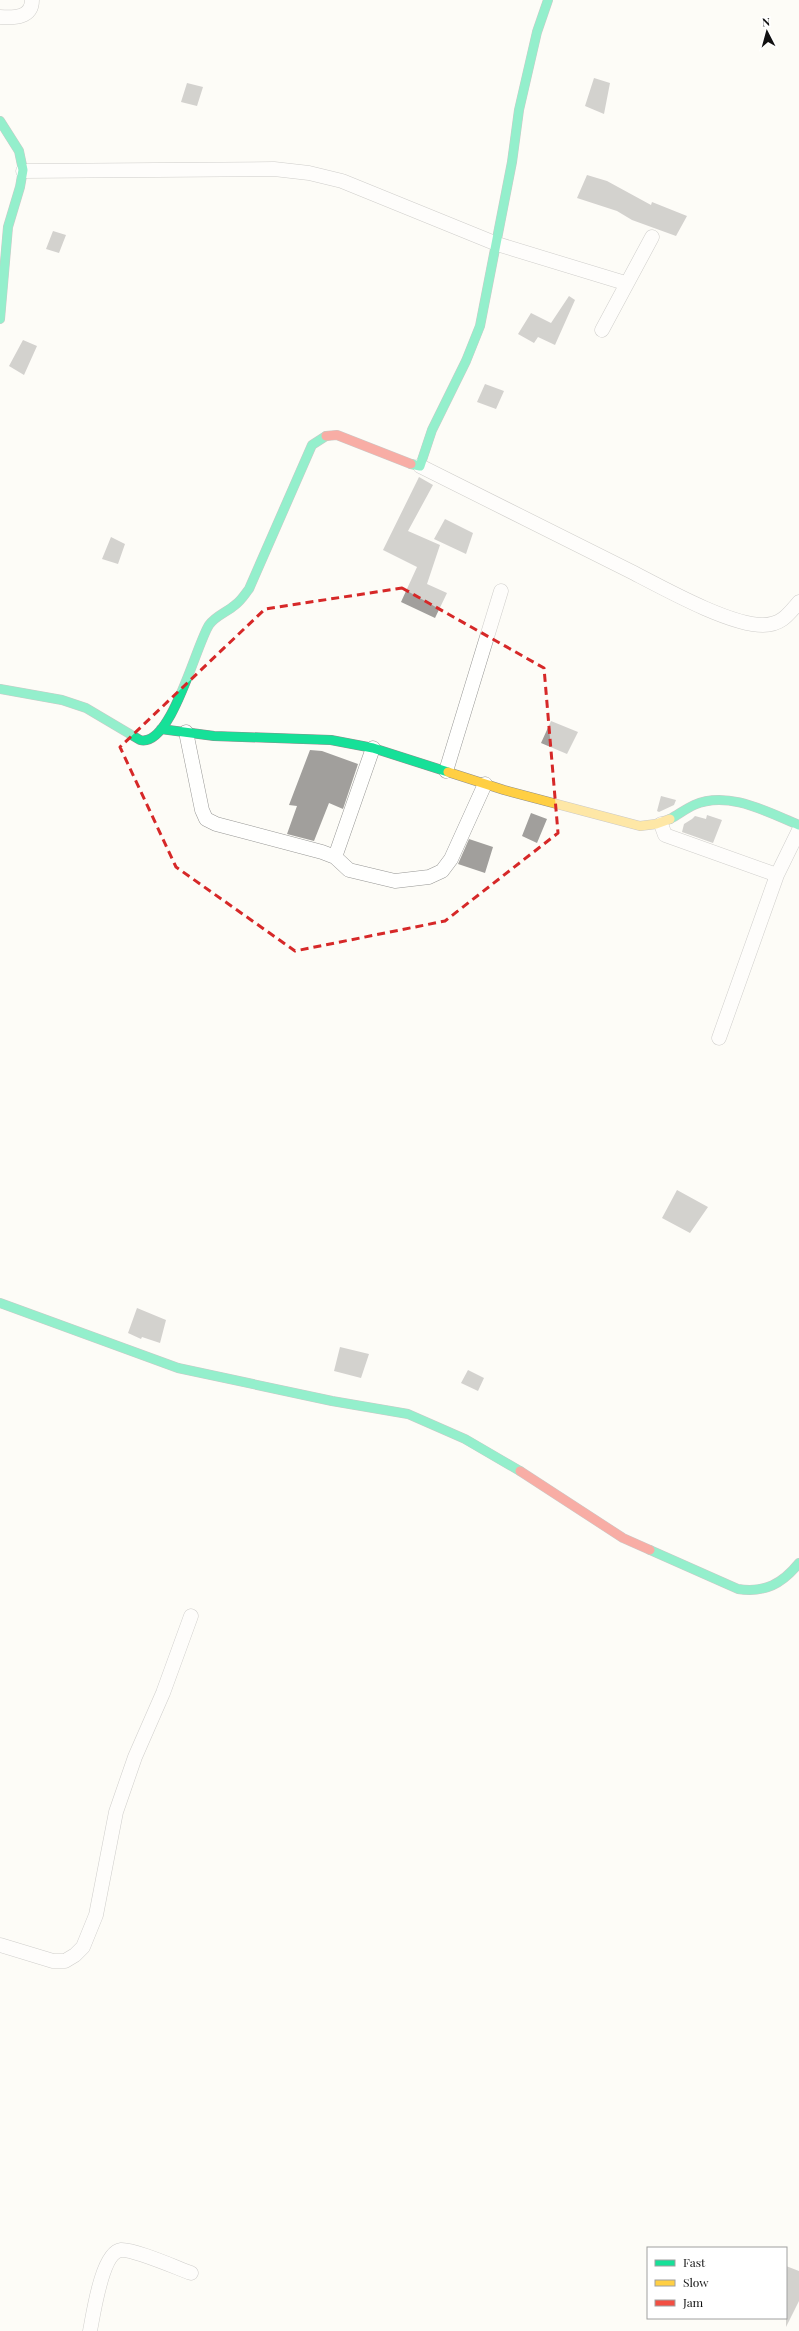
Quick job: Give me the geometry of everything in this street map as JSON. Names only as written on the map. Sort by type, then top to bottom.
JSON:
[{"type":"street","points":[[0,17],[21,16],[26,14],[30,10],[32,0]]},
{"type":"street","points":[[420,466],[432,430],[466,362],[480,326],[497,244],[502,205],[512,162],[519,110],[537,32],[548,0]]},
{"type":"street","points":[[0,121],[18,149],[22,160],[23,171],[22,181],[8,226],[0,319]]},
{"type":"street","points":[[23,171],[274,169],[309,173],[342,181],[497,244],[626,283]]},
{"type":"street","points":[[602,330],[652,237]]},
{"type":"street","points":[[0,689],[75,703],[109,720],[138,740],[144,741],[158,736],[178,699],[209,625],[225,611],[235,606],[249,589],[312,445],[317,439],[328,435],[337,435],[396,460],[420,466],[693,602],[743,622],[774,625],[785,619],[799,602]]},
{"type":"street","points":[[446,771],[501,592]]},
{"type":"street","points":[[161,729],[214,736],[331,740],[373,748],[485,784],[640,826],[660,824],[695,804],[724,798],[741,802],[799,825]]},
{"type":"street","points":[[186,732],[202,810],[206,818],[216,824],[257,834],[335,857],[349,870],[395,881],[429,877],[442,871],[451,859],[485,784]]},
{"type":"street","points":[[335,857],[373,748]]},
{"type":"street","points":[[660,824],[665,835],[777,875]]},
{"type":"street","points":[[719,1038],[777,875],[799,830]]},
{"type":"street","points":[[0,1304],[89,1334],[178,1368],[332,1401],[408,1414],[465,1439],[516,1468],[623,1538],[738,1589],[751,1592],[768,1590],[778,1584],[799,1563]]},
{"type":"street","points":[[0,1945],[52,1962],[65,1961],[75,1955],[83,1947],[96,1915],[108,1845],[118,1805],[135,1756],[163,1693],[191,1616]]},
{"type":"street","points":[[90,2331],[99,2285],[112,2255],[117,2252],[129,2252],[191,2273]]},
{"type":"highlighted area","points":[[402,588],[544,668],[558,833],[445,921],[295,951],[176,867],[120,747],[265,609]]},
{"type":"building","points":[[594,78],[610,83],[604,114],[585,106]]},
{"type":"building","points":[[187,83],[203,87],[197,106],[181,102]]},
{"type":"building","points":[[587,175],[607,181],[651,205],[652,202],[687,216],[676,236],[632,220],[617,211],[577,198]]},
{"type":"building","points":[[53,231],[66,235],[59,253],[46,249]]},
{"type":"building","points":[[569,296],[575,300],[555,345],[538,337],[534,343],[518,334],[531,313],[551,323]]},
{"type":"building","points":[[23,340],[37,346],[24,375],[9,366]]},
{"type":"building","points":[[485,384],[504,391],[496,409],[477,402]]},
{"type":"building","points":[[419,477],[433,485],[408,531],[440,545],[427,584],[447,593],[435,618],[401,602],[417,567],[383,550]]},
{"type":"building","points":[[445,519],[473,533],[466,554],[434,539]]},
{"type":"building","points":[[111,537],[125,544],[118,564],[102,559]]},
{"type":"building","points":[[551,721],[578,732],[567,754],[541,743]]},
{"type":"building","points":[[310,750],[322,751],[358,764],[343,809],[329,803],[314,841],[287,834],[297,806],[289,805]]},
{"type":"building","points":[[661,796],[676,800],[674,805],[659,812],[657,811]]},
{"type":"building","points":[[531,813],[547,819],[537,843],[522,836]]},
{"type":"building","points":[[707,815],[722,820],[713,843],[682,832],[684,824],[695,816],[706,819]]},
{"type":"building","points":[[469,839],[493,847],[485,873],[458,864]]},
{"type":"building","points":[[677,1190],[708,1207],[690,1233],[662,1218]]},
{"type":"building","points":[[137,1308],[166,1320],[160,1343],[142,1337],[141,1339],[128,1333]]},
{"type":"building","points":[[340,1347],[369,1354],[361,1378],[334,1371]]},
{"type":"building","points":[[468,1370],[484,1378],[478,1391],[461,1383]]},
{"type":"building","points":[[787,2266],[799,2271],[799,2301],[786,2327]]},
{"type":"traffic: fast","points":[[411,464],[420,466],[432,430],[466,361],[480,326],[512,162],[519,110],[537,32],[548,0]]},
{"type":"traffic: fast","points":[[0,121],[19,151],[23,170],[20,187],[8,227],[0,319]]},
{"type":"traffic: fast","points":[[0,689],[62,700],[86,708],[140,740],[151,738],[162,728],[172,712],[209,625],[214,619],[232,608],[249,589],[312,445],[326,436]]},
{"type":"traffic: fast","points":[[161,729],[214,736],[331,740],[373,748],[448,772]]},
{"type":"traffic: fast","points":[[670,819],[694,805],[707,801],[720,800],[747,804],[799,825]]},
{"type":"traffic: fast","points":[[0,1303],[178,1368],[332,1401],[408,1414],[465,1439],[520,1471]]},
{"type":"traffic: fast","points":[[650,1550],[738,1589],[748,1590],[765,1588],[779,1582],[799,1563]]},
{"type":"traffic: slow","points":[[448,772],[504,790],[640,826],[656,824],[670,819]]},
{"type":"traffic: jam","points":[[326,436],[337,435],[411,464]]},
{"type":"traffic: jam","points":[[520,1471],[623,1538],[650,1550]]}]
